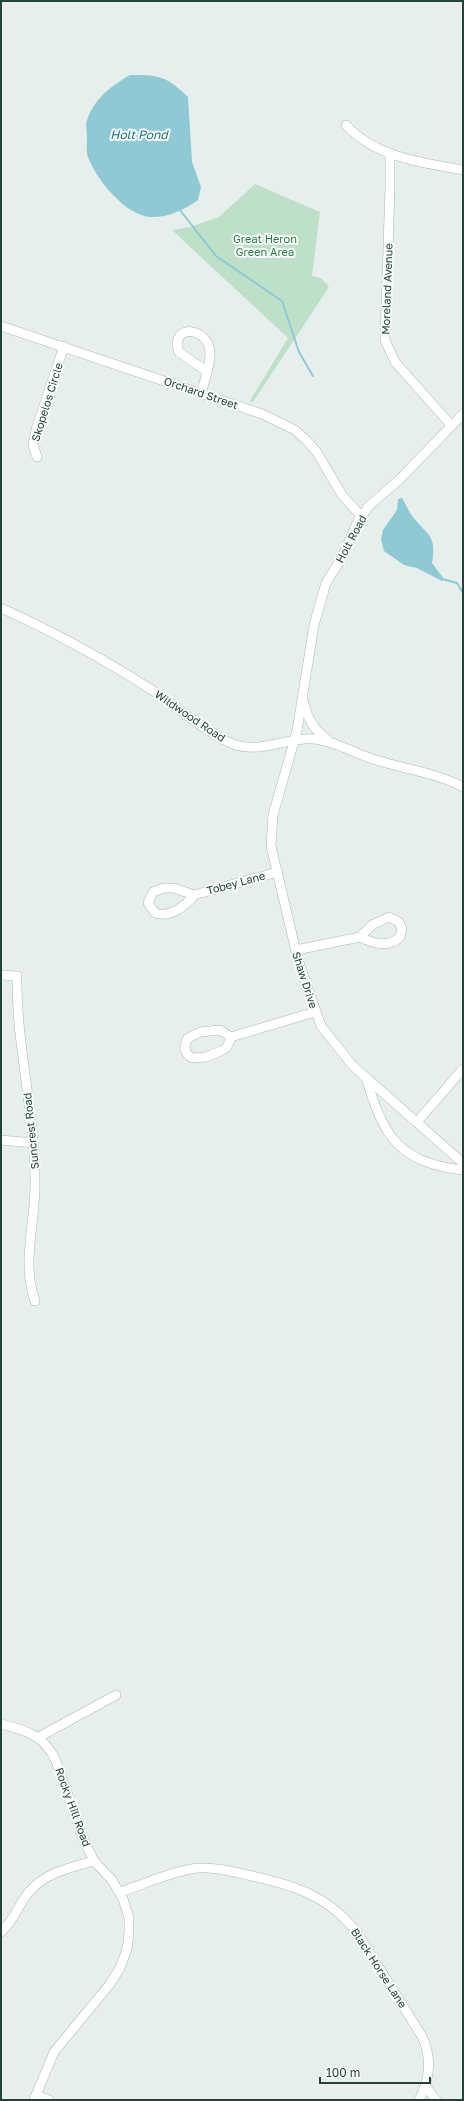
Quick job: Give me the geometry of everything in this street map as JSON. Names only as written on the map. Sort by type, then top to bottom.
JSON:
[{"type":"street","points":[[346,125],[358,138],[390,153],[425,163],[463,170]]},
{"type":"street","name":"Moreland Avenue","points":[[390,153],[384,340],[395,362],[451,425]]},
{"type":"street","name":"Orchard Street","points":[[1,326],[262,414],[295,430],[316,451],[342,495],[361,516]]},
{"type":"street","name":"Skopelos Circle","points":[[37,457],[33,445],[36,430],[64,346]]},
{"type":"street","points":[[201,394],[206,371]]},
{"type":"street","name":"Holt Road","points":[[294,741],[303,698],[314,625],[322,592],[347,549],[361,516],[368,507],[400,479],[463,414]]},
{"type":"street","name":"Wildwood Road","points":[[1,608],[81,647],[154,692],[228,742],[249,747],[311,739],[330,742],[376,760],[441,778],[463,787]]},
{"type":"street","name":"Holt Road","points":[[303,698],[311,723],[322,736],[330,742]]},
{"type":"street","name":"Shaw Drive","points":[[294,741],[276,800],[271,825],[271,846],[296,950],[315,1012],[322,1026],[339,1050],[366,1078],[463,1163]]},
{"type":"street","name":"Tobey Lane","points":[[194,895],[179,889],[164,888],[153,892],[148,903],[151,911],[163,914],[180,909],[194,895],[278,872]]},
{"type":"street","points":[[296,950],[360,937]]},
{"type":"street","name":"Suncrest Road","points":[[1,975],[17,976],[17,1002],[36,1182],[28,1255],[31,1291],[35,1301]]},
{"type":"street","points":[[231,1037],[220,1030],[200,1032],[188,1038],[185,1045],[185,1050],[192,1058],[206,1057],[225,1049],[231,1037],[315,1012]]},
{"type":"street","points":[[417,1122],[463,1069]]},
{"type":"street","points":[[366,1078],[377,1113],[391,1137],[417,1158],[430,1164],[463,1170]]},
{"type":"street","points":[[1,1140],[33,1143]]},
{"type":"street","points":[[39,1737],[116,1695]]},
{"type":"street","name":"Rocky Hill Road","points":[[1,1724],[26,1730],[39,1737],[53,1754],[73,1814],[94,1861],[112,1880],[120,1892],[127,1909],[129,1926],[127,1949],[123,1962],[110,1984],[54,2052],[35,2097]]},
{"type":"street","points":[[1,1932],[12,1922],[29,1891],[37,1884],[49,1876],[94,1861]]},
{"type":"street","name":"Black Horse Lane","points":[[120,1892],[184,1871],[207,1868],[223,1869],[286,1884],[320,1899],[352,1927],[424,2038],[429,2054],[426,2087],[419,2100]]},
{"type":"street","points":[[426,2087],[436,2100]]},
{"type":"street","points":[[35,2097],[49,2100]]},
{"type":"green space","name":"Great Heron Green Area","points":[[255,184],[320,212],[312,276],[321,278],[329,287],[253,402],[250,401],[288,338],[172,230],[190,227],[219,217]]},
{"type":"water","name":"Holt Pond","points":[[130,75],[149,75],[162,78],[174,85],[188,97],[192,162],[201,187],[198,200],[169,215],[150,217],[140,215],[131,210],[105,185],[92,166],[88,157],[86,124],[90,112],[104,94]]},
{"type":"water","points":[[402,498],[411,515],[432,541],[432,563],[444,579],[442,581],[417,568],[404,565],[384,551],[381,539],[383,530],[397,510],[398,499]]},
{"type":"waterway","points":[[180,210],[216,256],[282,301],[299,352],[313,376]]},
{"type":"waterway","points":[[442,579],[457,583],[463,593]]}]
